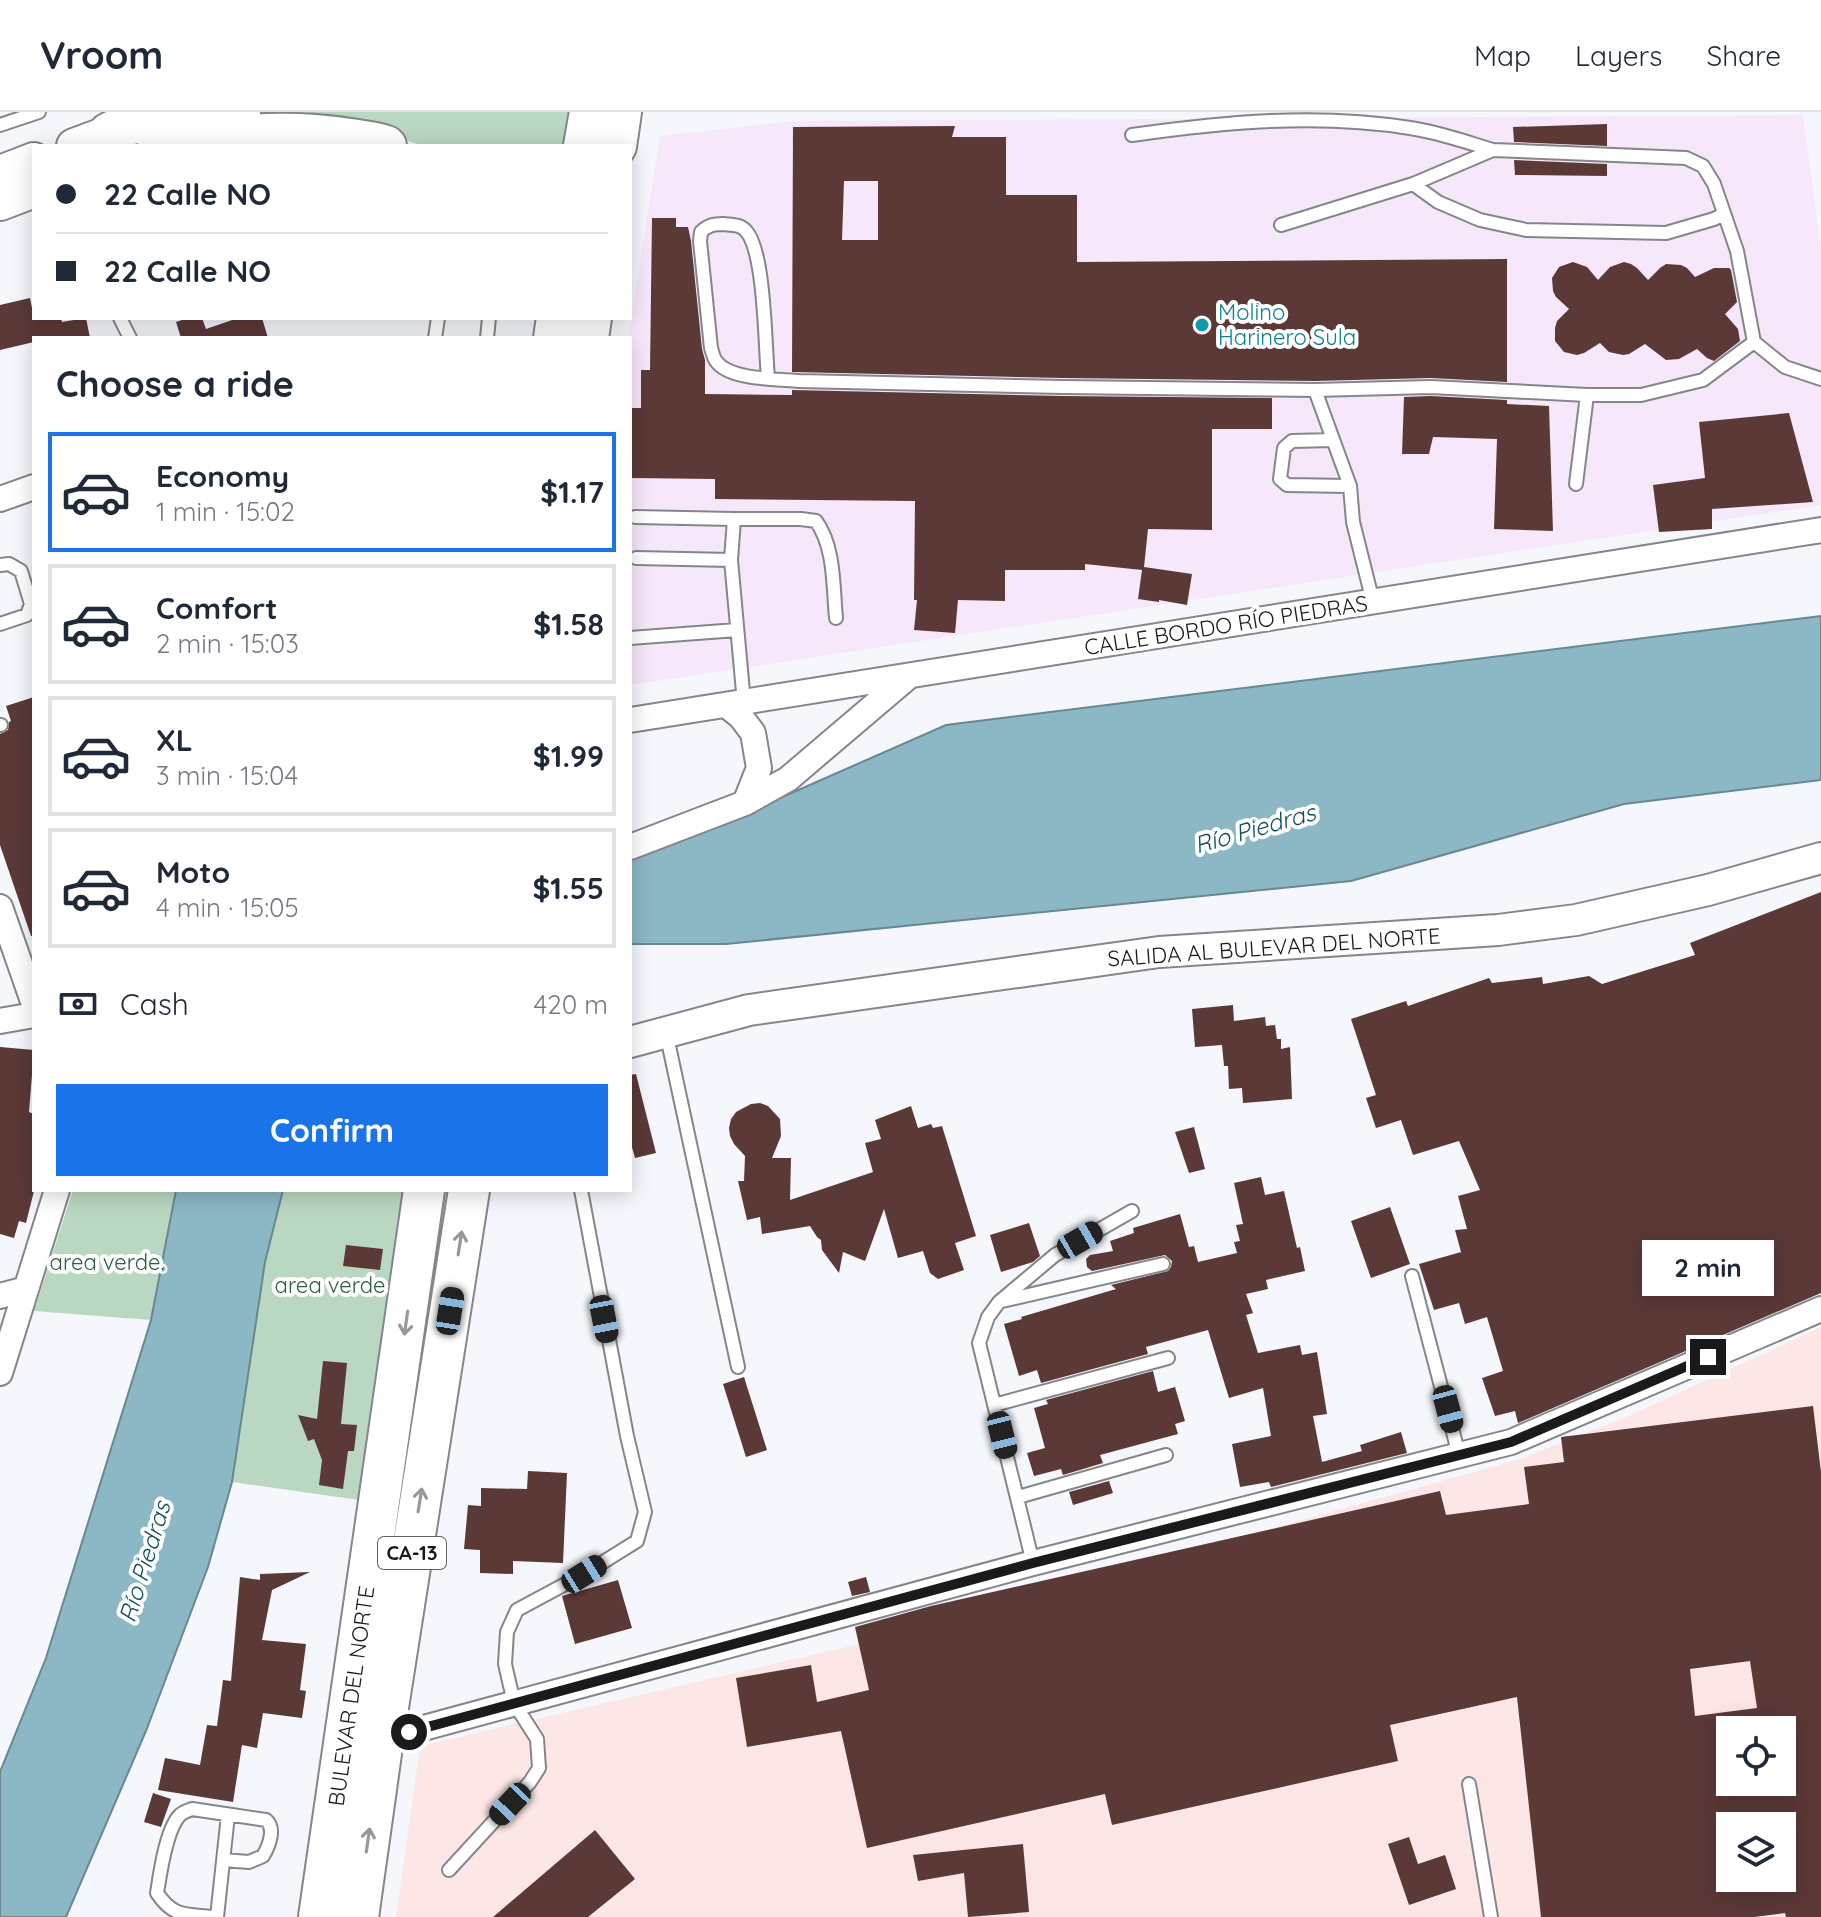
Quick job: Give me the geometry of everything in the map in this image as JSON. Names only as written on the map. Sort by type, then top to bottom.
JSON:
[{"type":"highway","points":[[584,144],[590,112]]},
{"type":"highway","points":[[616,144],[621,112]]},
{"type":"highway","points":[[91,140],[155,134],[285,133],[329,135],[376,144]]},
{"type":"highway","name":"BULEVAR DEL NORTE","points":[[319,1917],[424,1192]]},
{"type":"highway","name":"BULEVAR DEL NORTE","points":[[358,1917],[469,1192]]},
{"type":"main road","points":[[91,140],[190,112]]},
{"type":"main road","points":[[155,134],[230,119],[243,112]]},
{"type":"main road","points":[[0,173],[32,161]]},
{"type":"main road","points":[[0,203],[32,191]]},
{"type":"street","points":[[0,499],[32,488]]},
{"type":"street","name":"CALLE BORDO RÍO PIEDRAS","points":[[632,720],[1821,530]]},
{"type":"street","points":[[632,846],[745,803],[788,779],[909,676]]},
{"type":"street","points":[[735,704],[753,733],[759,768],[745,803]]},
{"type":"street","name":"SALIDA AL BULEVAR DEL NORTE","points":[[632,1041],[749,1010],[1159,952],[1498,930],[1576,920],[1708,890],[1821,858]]},
{"type":"street","points":[[0,907],[32,998]]},
{"type":"street","points":[[0,1021],[32,1015]]},
{"type":"street","points":[[0,1373],[56,1192]]},
{"type":"street","points":[[0,1296],[26,1289]]},
{"type":"street","points":[[383,1739],[1033,1563],[1511,1442],[1821,1309]]},
{"type":"lane","points":[[0,125],[39,112]]},
{"type":"lane","points":[[1132,135],[1213,124],[1332,119],[1412,128],[1493,150],[1686,158],[1703,166],[1714,184],[1737,251],[1754,342],[1785,367],[1821,379]]},
{"type":"lane","points":[[1281,225],[1413,184],[1493,150]]},
{"type":"lane","points":[[1413,184],[1438,202],[1480,220],[1526,230],[1666,233],[1724,214]]},
{"type":"lane","points":[[768,378],[761,281],[754,243],[738,225],[706,226],[701,232],[700,241],[708,331],[715,360],[731,372],[768,378],[1063,387],[1315,390],[1431,387],[1641,395],[1703,380],[1754,342]]},
{"type":"lane","points":[[1315,390],[1350,486],[1353,522],[1373,602]]},
{"type":"lane","points":[[1576,484],[1587,395]]},
{"type":"lane","points":[[1333,440],[1292,441],[1287,444],[1280,479],[1287,485],[1350,486]]},
{"type":"lane","points":[[635,517],[816,521],[824,532],[830,556],[836,618]]},
{"type":"lane","points":[[734,519],[731,560],[737,630],[735,704]]},
{"type":"lane","points":[[636,558],[731,560]]},
{"type":"lane","points":[[0,565],[9,564],[21,571],[31,604],[27,615],[0,624]]},
{"type":"lane","points":[[632,638],[737,630]]},
{"type":"lane","points":[[666,1032],[738,1367]]},
{"type":"lane","points":[[449,1870],[530,1782],[539,1768],[537,1739],[514,1703],[505,1664],[507,1632],[517,1610],[637,1541],[645,1512],[621,1406],[581,1192]]},
{"type":"lane","points":[[1033,1563],[979,1343],[988,1317],[999,1302],[1055,1255],[1132,1211]]},
{"type":"lane","points":[[999,1302],[1163,1264]]},
{"type":"lane","points":[[1412,1276],[1459,1455]]},
{"type":"lane","points":[[994,1405],[1168,1358]]},
{"type":"lane","points":[[1018,1497],[1166,1455]]},
{"type":"lane","points":[[1469,1784],[1491,1917]]},
{"type":"lane","points":[[223,1860],[249,1862],[263,1856],[272,1828],[270,1823],[266,1820],[192,1809],[181,1813],[173,1824],[157,1893],[167,1908],[180,1913],[214,1917],[228,1815]]},
{"type":"shaded area","name":"Molino Harinero Sula","points":[[1803,115],[1821,249],[1821,505],[632,685],[632,336],[628,336],[660,136],[793,121]]},
{"type":"shaded area","points":[[1821,1327],[1821,1917],[396,1917],[420,1746],[855,1645],[1520,1459],[1626,1417]]},
{"type":"green space","points":[[311,112],[572,112],[567,144],[418,144],[383,133],[292,115]]},
{"type":"green space","name":"area verde.","points":[[72,1192],[176,1192],[151,1320],[34,1311]]},
{"type":"green space","name":"area verde","points":[[282,1192],[415,1192],[366,1501],[232,1482],[265,1262]]},
{"type":"water","name":"Río Piedras","points":[[1821,616],[1821,780],[1624,804],[1351,881],[726,944],[632,944],[632,856],[771,802],[946,725]]},
{"type":"water","name":"Río Piedras","points":[[176,1192],[282,1192],[265,1262],[232,1482],[208,1567],[146,1731],[66,1917],[0,1917],[0,1772],[46,1658],[151,1320]]},
{"type":"building","points":[[1607,124],[1607,146],[1514,142],[1513,127]]},
{"type":"building","name":"Molino Harinero Sula","points":[[955,126],[952,137],[1006,137],[1006,195],[1077,195],[1077,262],[1507,259],[1507,382],[1431,378],[1315,381],[792,372],[793,127]],"holes":[[[844,181],[878,181],[878,240],[842,240]]]},
{"type":"building","points":[[1514,160],[1607,164],[1607,176],[1515,175]]},
{"type":"building","points":[[652,218],[676,218],[676,227],[688,227],[691,241],[705,360],[705,394],[792,395],[792,390],[1272,398],[1272,429],[1212,429],[1212,530],[1148,529],[1144,567],[1192,574],[1187,605],[1138,599],[1142,570],[1085,564],[1085,570],[1005,570],[1005,601],[958,600],[955,633],[914,630],[917,600],[914,600],[915,501],[715,499],[715,479],[632,478],[632,408],[641,408],[641,370],[650,370]]},
{"type":"building","points":[[1573,262],[1587,267],[1598,280],[1610,267],[1624,262],[1637,268],[1648,280],[1666,264],[1681,265],[1695,277],[1714,268],[1729,268],[1737,302],[1725,314],[1738,329],[1740,341],[1714,361],[1697,349],[1679,359],[1666,360],[1645,344],[1623,355],[1609,352],[1600,343],[1577,355],[1564,352],[1555,341],[1555,328],[1557,321],[1569,309],[1556,297],[1552,278],[1559,267]]},
{"type":"building","points":[[30,298],[32,320],[86,320],[90,336],[32,336],[32,342],[0,350],[0,305]]},
{"type":"building","points":[[203,320],[206,329],[232,320],[263,320],[267,336],[180,336],[176,322]]},
{"type":"building","points":[[1404,397],[1507,400],[1507,404],[1549,406],[1553,531],[1494,529],[1497,439],[1433,437],[1429,454],[1402,454]]},
{"type":"building","points":[[1789,413],[1813,502],[1712,509],[1712,529],[1659,532],[1653,485],[1705,478],[1699,422]]},
{"type":"building","points":[[32,698],[32,936],[0,845],[0,734],[8,730],[11,721],[6,706]]},
{"type":"building","points":[[1821,892],[1821,1293],[1518,1423],[1515,1411],[1495,1416],[1482,1378],[1503,1371],[1487,1317],[1465,1324],[1459,1303],[1434,1310],[1419,1264],[1461,1252],[1455,1230],[1467,1229],[1458,1196],[1480,1190],[1459,1141],[1413,1155],[1401,1120],[1376,1128],[1366,1098],[1376,1095],[1351,1019],[1406,1001],[1408,1006],[1489,978],[1492,983],[1542,977],[1543,984],[1589,976],[1602,984],[1695,955],[1690,943]]},
{"type":"building","points":[[1233,1005],[1234,1021],[1265,1017],[1266,1026],[1275,1025],[1277,1039],[1281,1039],[1281,1049],[1290,1047],[1292,1099],[1243,1103],[1242,1088],[1229,1089],[1228,1066],[1224,1066],[1222,1045],[1195,1047],[1192,1009]]},
{"type":"building","points":[[0,1047],[32,1050],[29,1112],[32,1113],[34,1192],[26,1223],[19,1221],[14,1238],[0,1234]]},
{"type":"building","points":[[636,1074],[656,1153],[635,1158],[632,1147],[632,1075]]},
{"type":"building","points":[[760,1103],[768,1106],[780,1119],[781,1136],[772,1158],[791,1158],[790,1200],[873,1172],[865,1143],[881,1139],[875,1120],[911,1106],[918,1128],[931,1124],[933,1128],[942,1126],[976,1236],[955,1243],[964,1270],[938,1279],[930,1273],[923,1251],[898,1258],[884,1209],[865,1261],[843,1252],[839,1273],[810,1226],[762,1234],[760,1217],[747,1220],[738,1181],[744,1181],[745,1156],[734,1144],[729,1128],[736,1112]]},
{"type":"building","points":[[1194,1127],[1205,1169],[1189,1173],[1175,1132]]},
{"type":"building","points":[[1261,1177],[1265,1195],[1284,1191],[1305,1271],[1266,1280],[1268,1289],[1246,1294],[1253,1313],[1246,1315],[1258,1353],[1300,1345],[1302,1355],[1317,1352],[1327,1414],[1313,1416],[1322,1462],[1362,1451],[1360,1445],[1401,1432],[1407,1453],[1271,1487],[1269,1482],[1240,1487],[1232,1444],[1271,1436],[1263,1388],[1229,1398],[1208,1330],[1146,1347],[1148,1354],[1041,1383],[1037,1370],[1019,1376],[1004,1324],[1116,1289],[1111,1285],[1168,1271],[1172,1261],[1165,1255],[1092,1271],[1087,1267],[1086,1259],[1090,1255],[1113,1251],[1110,1241],[1134,1233],[1133,1228],[1180,1214],[1189,1247],[1194,1246],[1198,1262],[1237,1253],[1234,1242],[1240,1241],[1236,1225],[1243,1224],[1234,1183]]},
{"type":"building","points":[[1390,1207],[1410,1264],[1371,1278],[1351,1221]]},
{"type":"building","points":[[1029,1223],[1040,1256],[1033,1262],[1001,1272],[990,1235]]},
{"type":"building","points":[[346,1245],[383,1249],[380,1270],[343,1266]]},
{"type":"building","points":[[323,1361],[347,1363],[341,1424],[357,1425],[354,1451],[348,1451],[343,1489],[319,1485],[322,1460],[314,1439],[308,1441],[298,1415],[317,1419]]},
{"type":"building","points":[[1153,1371],[1158,1392],[1175,1387],[1185,1421],[1175,1424],[1178,1434],[1100,1455],[1103,1463],[1063,1475],[1061,1469],[1034,1476],[1027,1453],[1045,1448],[1034,1408],[1048,1404],[1046,1400]]},
{"type":"building","points":[[744,1377],[767,1450],[746,1457],[723,1384]]},
{"type":"building","points":[[1813,1406],[1821,1472],[1821,1917],[1786,1917],[1785,1913],[1754,1917],[1541,1917],[1517,1697],[1390,1725],[1398,1761],[1112,1825],[1105,1794],[867,1848],[841,1731],[747,1747],[736,1678],[811,1665],[817,1702],[869,1690],[855,1627],[931,1606],[1440,1491],[1446,1515],[1529,1504],[1524,1467],[1564,1462],[1561,1437]],"holes":[[[1750,1661],[1757,1708],[1695,1716],[1690,1669]]]},
{"type":"building","points":[[528,1471],[567,1473],[563,1563],[513,1561],[513,1574],[480,1573],[480,1550],[464,1549],[468,1505],[481,1506],[481,1488],[527,1489]]},
{"type":"building","points":[[1109,1481],[1113,1493],[1073,1505],[1069,1492]]},
{"type":"building","points":[[310,1572],[272,1590],[262,1640],[306,1644],[300,1690],[306,1691],[302,1718],[263,1713],[257,1748],[242,1745],[233,1802],[158,1790],[165,1758],[200,1765],[207,1725],[217,1726],[223,1680],[231,1681],[240,1577],[260,1580],[260,1574]]},
{"type":"building","points":[[866,1577],[870,1592],[852,1596],[848,1582]]},
{"type":"building","points":[[618,1580],[632,1628],[575,1644],[562,1596]]},
{"type":"building","points":[[153,1793],[171,1799],[161,1827],[144,1822]]},
{"type":"building","points":[[595,1830],[635,1879],[588,1917],[493,1917]]},
{"type":"building","points":[[1409,1837],[1418,1864],[1445,1855],[1456,1889],[1409,1905],[1388,1844]]},
{"type":"building","points":[[1023,1844],[1029,1912],[968,1917],[964,1873],[918,1881],[913,1855]]},
{"type":"place","name":"Molino Harinero Sula","points":[[1202,325]]},
{"type":"route","points":[[409,1732],[1033,1563],[1511,1442],[1708,1357]]}]
